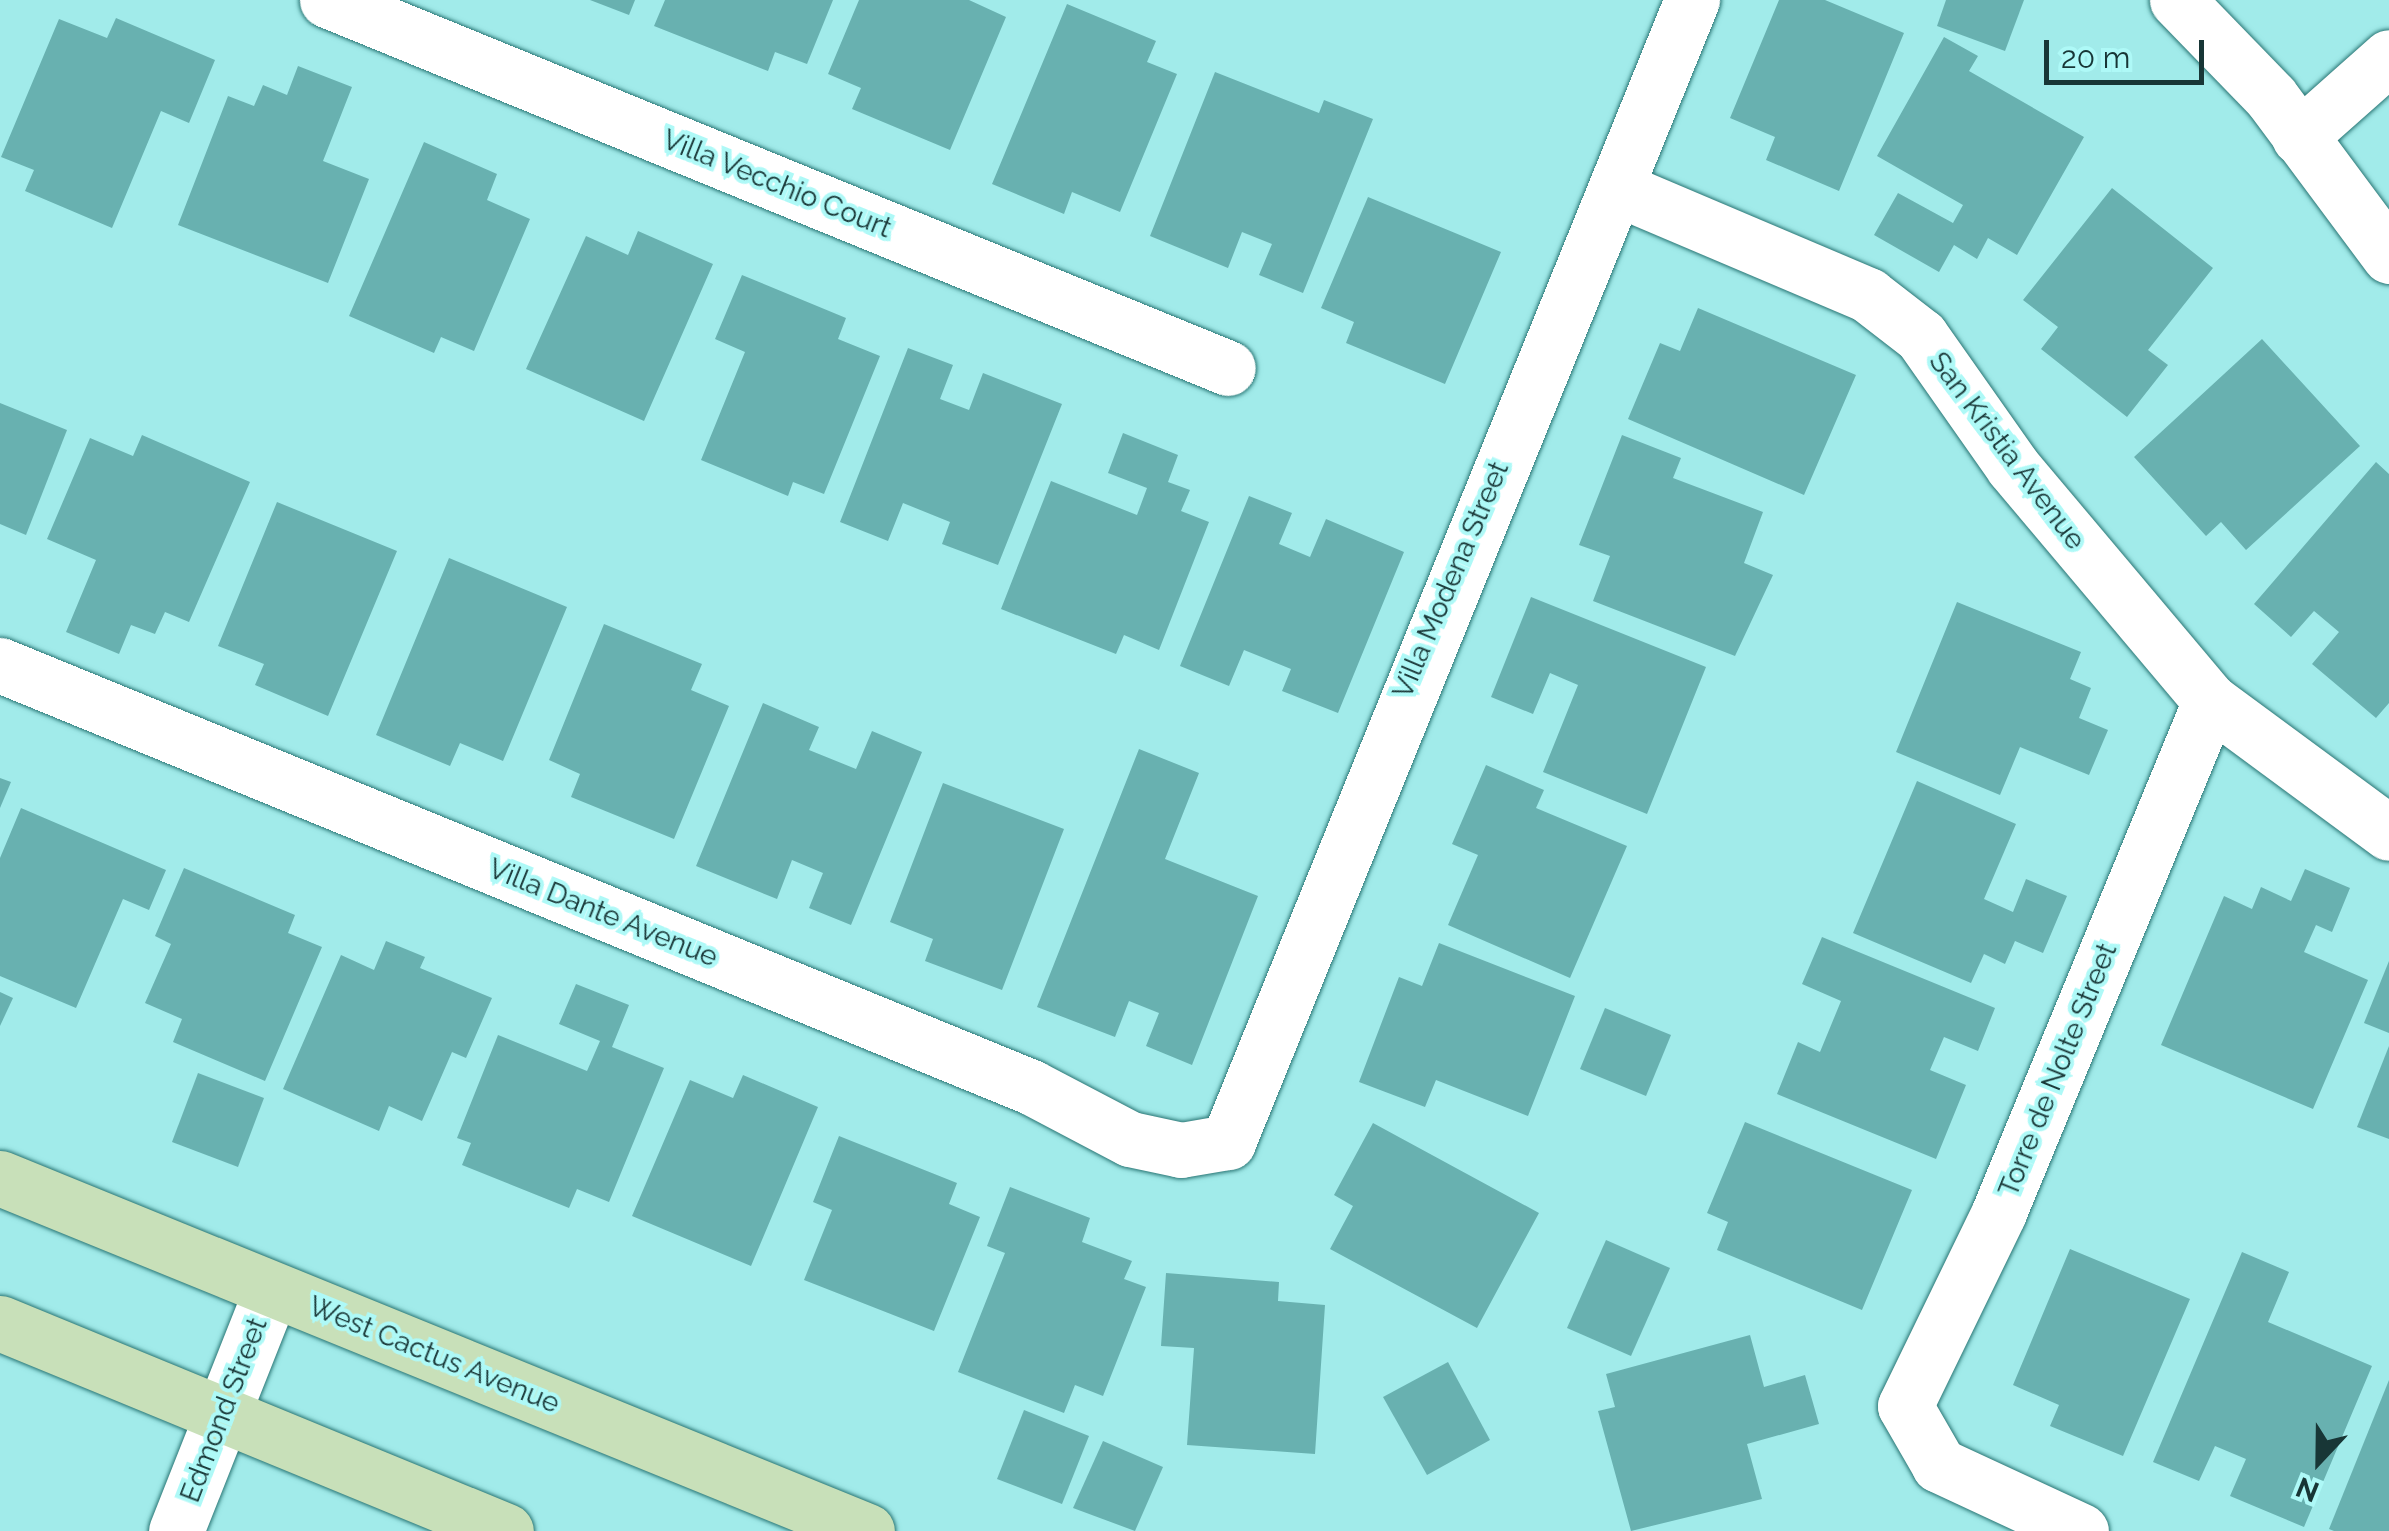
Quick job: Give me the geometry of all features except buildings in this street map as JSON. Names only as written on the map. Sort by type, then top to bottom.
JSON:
[{"type":"main road","name":"West Cactus Avenue","points":[[0,1178],[867,1531]]},
{"type":"main road","points":[[0,1323],[506,1531]]},
{"type":"street","name":"Villa Vecchio Court","points":[[326,0],[1228,368]]},
{"type":"street","name":"Villa Modena Street","points":[[1207,1146],[1228,1142],[1242,1125],[1259,1051],[1692,0]]},
{"type":"street","points":[[2178,0],[2299,137],[2389,256]]},
{"type":"street","points":[[2299,137],[2389,57]]},
{"type":"street","name":"San Kristia Avenue","points":[[1616,188],[1868,295],[1921,336],[2013,467],[2210,700],[2389,833]]},
{"type":"street","name":"Villa Dante Avenue","points":[[0,665],[1030,1087],[1130,1140],[1207,1146]]},
{"type":"street","name":"Torre de Nolte Street","points":[[2081,1531],[1980,1490],[1939,1465],[1915,1435],[1906,1406],[1999,1212],[2210,700]]},
{"type":"street","name":"Edmond Street","points":[[176,1531],[272,1289]]}]
